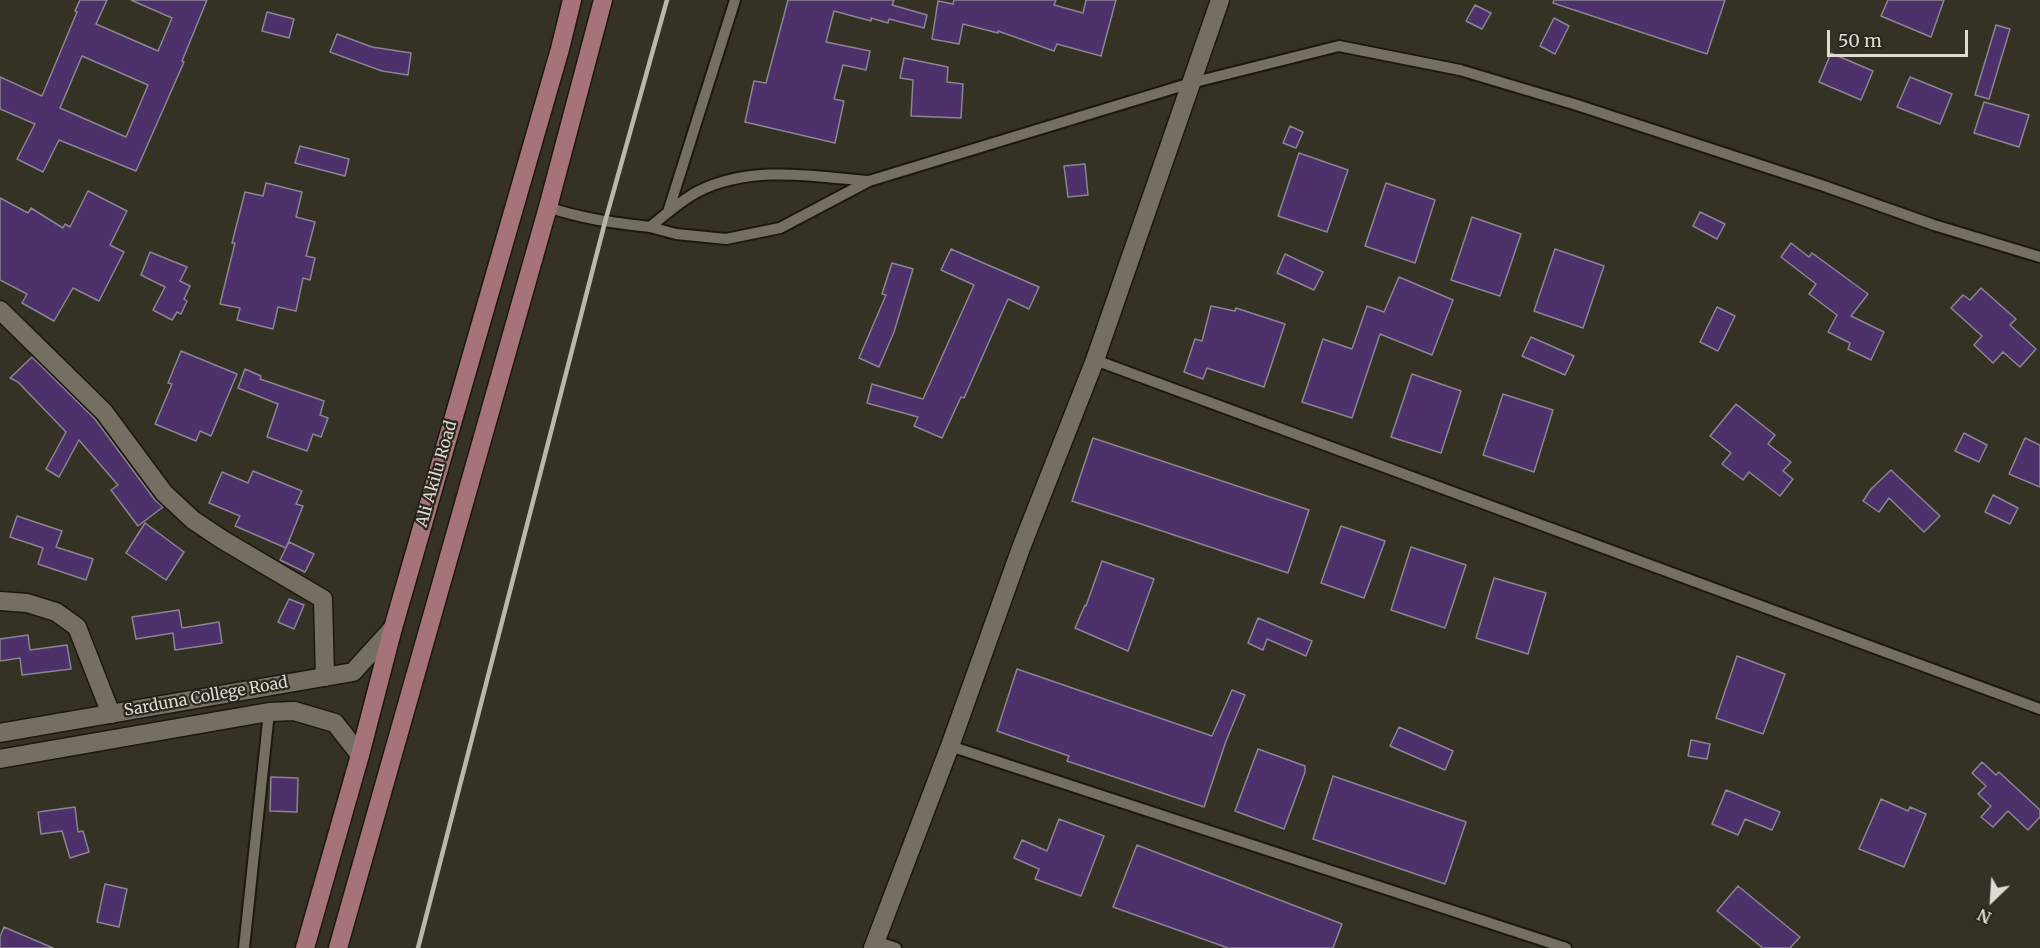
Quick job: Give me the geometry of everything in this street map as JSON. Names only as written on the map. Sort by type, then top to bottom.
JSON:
[{"type":"main road","name":"Ali Akilu Road","points":[[305,948],[360,755],[393,628],[560,49],[572,0]]},
{"type":"main road","name":"Ali Akilu Road","points":[[338,948],[548,207],[603,0]]},
{"type":"main road","points":[[517,199],[548,207]]},
{"type":"street","points":[[874,944],[950,746],[1021,548],[1095,360],[1220,0]]},
{"type":"street","points":[[0,310],[104,412],[164,493],[193,520],[323,599],[325,677]]},
{"type":"street","points":[[0,600],[27,603],[56,612],[77,627],[111,714]]},
{"type":"street","name":"Sarduna College Road","points":[[0,733],[352,672],[393,628]]},
{"type":"street","name":"Sarduna College Road","points":[[0,759],[269,712],[294,711],[335,723],[360,755]]},
{"type":"lane","points":[[668,213],[735,0]]},
{"type":"lane","points":[[548,207],[597,221],[650,227],[676,234],[726,239],[780,228],[869,181],[1191,83],[1339,46],[1460,70],[1577,105],[1824,186],[1934,225],[2040,257]]},
{"type":"lane","points":[[650,227],[698,191],[734,179],[789,174],[869,181]]},
{"type":"lane","points":[[1095,360],[2040,709]]},
{"type":"lane","points":[[244,948],[269,712]]},
{"type":"lane","points":[[950,746],[1566,948]]},
{"type":"lane","points":[[874,944],[896,948]]},
{"type":"building","points":[[80,0],[107,0],[96,24],[158,51],[172,18],[131,0],[207,0],[182,61],[184,62],[136,171],[59,140],[43,172],[17,159],[35,124],[0,109],[0,77],[42,96],[77,12],[75,11]],"holes":[[[82,56],[148,85],[126,137],[60,108]]]},
{"type":"building","points":[[788,0],[894,0],[892,5],[927,15],[924,28],[889,19],[888,23],[871,18],[871,21],[834,11],[826,42],[870,51],[866,70],[843,65],[834,99],[844,101],[835,143],[745,122],[754,81],[766,83]]},
{"type":"building","points":[[954,0],[1056,0],[1054,5],[1083,13],[1086,0],[1116,0],[1101,56],[1057,44],[1054,51],[998,31],[998,33],[963,24],[959,44],[932,39],[938,1],[953,4]]},
{"type":"building","points":[[1554,0],[1725,0],[1707,54],[1553,3]]},
{"type":"building","points":[[1888,0],[1944,0],[1931,37],[1881,16]]},
{"type":"building","points":[[1475,5],[1491,13],[1482,29],[1466,21]]},
{"type":"building","points":[[267,12],[294,19],[289,38],[262,31]]},
{"type":"building","points":[[1554,18],[1569,26],[1555,54],[1540,46]]},
{"type":"building","points":[[1996,25],[2010,29],[1989,99],[1975,95]]},
{"type":"building","points":[[337,34],[372,47],[411,53],[408,75],[382,71],[330,52]]},
{"type":"building","points":[[1831,53],[1873,71],[1861,100],[1819,82]]},
{"type":"building","points":[[904,58],[948,67],[947,82],[963,84],[961,118],[911,116],[913,80],[900,78]]},
{"type":"building","points":[[1910,77],[1952,94],[1940,124],[1897,107]]},
{"type":"building","points":[[1984,102],[2029,115],[2019,147],[1974,133]]},
{"type":"building","points":[[1290,126],[1303,132],[1296,148],[1283,143]]},
{"type":"building","points":[[300,146],[349,159],[345,176],[295,163]]},
{"type":"building","points":[[1299,153],[1348,170],[1327,232],[1278,216]]},
{"type":"building","points":[[1085,164],[1088,195],[1068,197],[1064,166]]},
{"type":"building","points":[[266,183],[302,192],[296,217],[315,222],[306,256],[315,258],[310,280],[303,278],[296,311],[278,307],[273,329],[237,320],[240,308],[220,304],[245,192],[263,196]]},
{"type":"building","points":[[1386,183],[1435,200],[1415,263],[1365,246]]},
{"type":"building","points":[[88,191],[127,211],[110,245],[124,252],[99,301],[73,288],[54,321],[22,303],[27,294],[0,280],[0,198],[28,213],[31,208],[63,228],[65,224],[70,227]]},
{"type":"building","points":[[1700,212],[1725,224],[1717,239],[1693,226]]},
{"type":"building","points":[[1472,217],[1521,234],[1500,296],[1451,280]]},
{"type":"building","points":[[1791,243],[1809,257],[1812,253],[1868,294],[1851,316],[1884,332],[1871,360],[1848,349],[1850,343],[1828,332],[1837,315],[1809,294],[1816,284],[1781,257]]},
{"type":"building","points":[[951,249],[1039,287],[1029,309],[1008,299],[964,398],[961,397],[942,438],[914,426],[918,417],[867,403],[872,384],[923,399],[974,285],[941,270]]},
{"type":"building","points":[[1555,249],[1604,266],[1583,328],[1534,311]]},
{"type":"building","points":[[150,252],[187,267],[180,281],[190,286],[184,299],[187,301],[181,314],[177,312],[172,320],[153,310],[165,287],[141,275]]},
{"type":"building","points":[[1285,254],[1323,272],[1314,290],[1277,273]]},
{"type":"building","points":[[892,263],[913,269],[894,332],[879,367],[859,358],[886,295],[882,294]]},
{"type":"building","points":[[1399,277],[1453,300],[1432,355],[1380,334],[1352,418],[1302,402],[1323,339],[1352,349],[1367,306],[1384,312]]},
{"type":"building","points":[[1981,288],[2016,319],[2010,325],[2036,349],[2020,367],[2003,352],[1993,363],[1974,345],[1982,336],[1951,308],[1963,295],[1970,300]]},
{"type":"building","points":[[1211,306],[1235,311],[1236,308],[1285,324],[1264,387],[1207,368],[1203,379],[1184,372],[1195,339],[1202,341]]},
{"type":"building","points":[[1717,307],[1735,316],[1718,351],[1700,342]]},
{"type":"building","points":[[1531,337],[1574,356],[1565,375],[1522,356]]},
{"type":"building","points":[[181,351],[237,374],[211,436],[200,431],[196,441],[155,424],[172,384],[168,383]]},
{"type":"building","points":[[32,357],[95,419],[155,500],[163,507],[138,526],[111,490],[118,485],[79,440],[59,477],[46,469],[66,432],[18,382],[10,378]]},
{"type":"building","points":[[245,369],[261,376],[260,379],[324,401],[320,415],[328,418],[321,437],[313,434],[307,451],[267,437],[278,404],[238,388]]},
{"type":"building","points":[[1412,374],[1461,391],[1441,453],[1391,437]]},
{"type":"building","points":[[1503,394],[1553,410],[1534,472],[1483,455]]},
{"type":"building","points":[[1736,404],[1775,435],[1768,444],[1791,462],[1783,471],[1793,479],[1780,496],[1749,472],[1743,480],[1722,464],[1731,453],[1710,436]]},
{"type":"building","points":[[1964,433],[1987,445],[1979,462],[1955,451]]},
{"type":"building","points":[[1093,438],[1309,510],[1288,573],[1072,501]]},
{"type":"building","points":[[2025,438],[2040,445],[2040,487],[2009,474]]},
{"type":"building","points":[[1891,470],[1940,516],[1924,532],[1889,498],[1879,512],[1863,501],[1871,489]]},
{"type":"building","points":[[253,471],[302,491],[296,504],[303,506],[286,548],[235,526],[240,516],[209,503],[222,472],[248,483]]},
{"type":"building","points":[[1993,495],[2018,508],[2010,524],[1985,512]]},
{"type":"building","points":[[17,516],[62,531],[56,547],[93,559],[86,580],[38,564],[43,548],[10,537]]},
{"type":"building","points":[[145,523],[184,552],[166,580],[126,553]]},
{"type":"building","points":[[1341,526],[1385,541],[1364,598],[1321,583]]},
{"type":"building","points":[[289,542],[314,554],[305,572],[280,560]]},
{"type":"building","points":[[1411,547],[1466,565],[1445,628],[1391,610]]},
{"type":"building","points":[[1102,561],[1154,579],[1128,651],[1075,628],[1086,606]]},
{"type":"building","points":[[1494,578],[1546,593],[1528,654],[1476,638]]},
{"type":"building","points":[[289,599],[304,605],[294,629],[278,622]]},
{"type":"building","points":[[179,610],[182,628],[219,622],[222,643],[175,650],[173,633],[136,639],[132,617]]},
{"type":"building","points":[[1258,618],[1312,641],[1306,656],[1267,639],[1263,650],[1248,643]]},
{"type":"building","points":[[28,635],[30,650],[67,645],[71,669],[22,675],[20,658],[0,661],[0,639]]},
{"type":"building","points":[[1737,656],[1785,674],[1763,734],[1716,718]]},
{"type":"building","points":[[1017,669],[1212,736],[1232,690],[1245,695],[1226,741],[1204,807],[1067,761],[1069,756],[997,731]]},
{"type":"building","points":[[1399,727],[1453,751],[1445,770],[1390,746]]},
{"type":"building","points":[[1691,740],[1710,744],[1707,759],[1688,756]]},
{"type":"building","points":[[1258,749],[1305,766],[1305,772],[1284,829],[1235,811]]},
{"type":"building","points":[[1982,762],[1996,775],[1999,772],[2040,810],[2040,817],[2028,830],[2008,811],[1993,827],[1981,817],[1991,806],[1978,794],[1986,786],[1972,773]]},
{"type":"building","points":[[1333,776],[1466,822],[1445,884],[1313,839]]},
{"type":"building","points":[[271,777],[298,778],[297,812],[270,811]]},
{"type":"building","points":[[1726,790],[1780,812],[1772,830],[1745,819],[1738,835],[1712,824]]},
{"type":"building","points":[[1881,799],[1908,811],[1910,807],[1926,814],[1904,867],[1859,849]]},
{"type":"building","points":[[75,807],[78,832],[83,831],[89,852],[70,858],[62,831],[41,834],[38,812]]},
{"type":"building","points":[[1059,819],[1104,836],[1081,896],[1035,879],[1039,869],[1014,858],[1022,840],[1047,851]]},
{"type":"building","points":[[1137,845],[1342,924],[1333,948],[1228,948],[1113,907]]},
{"type":"building","points":[[105,884],[127,889],[119,927],[97,922]]},
{"type":"building","points":[[1738,886],[1800,937],[1790,948],[1763,948],[1717,911]]},
{"type":"building","points":[[4,927],[53,948],[0,948],[0,937]]},
{"type":"railway","points":[[418,948],[605,222],[667,0]]}]
